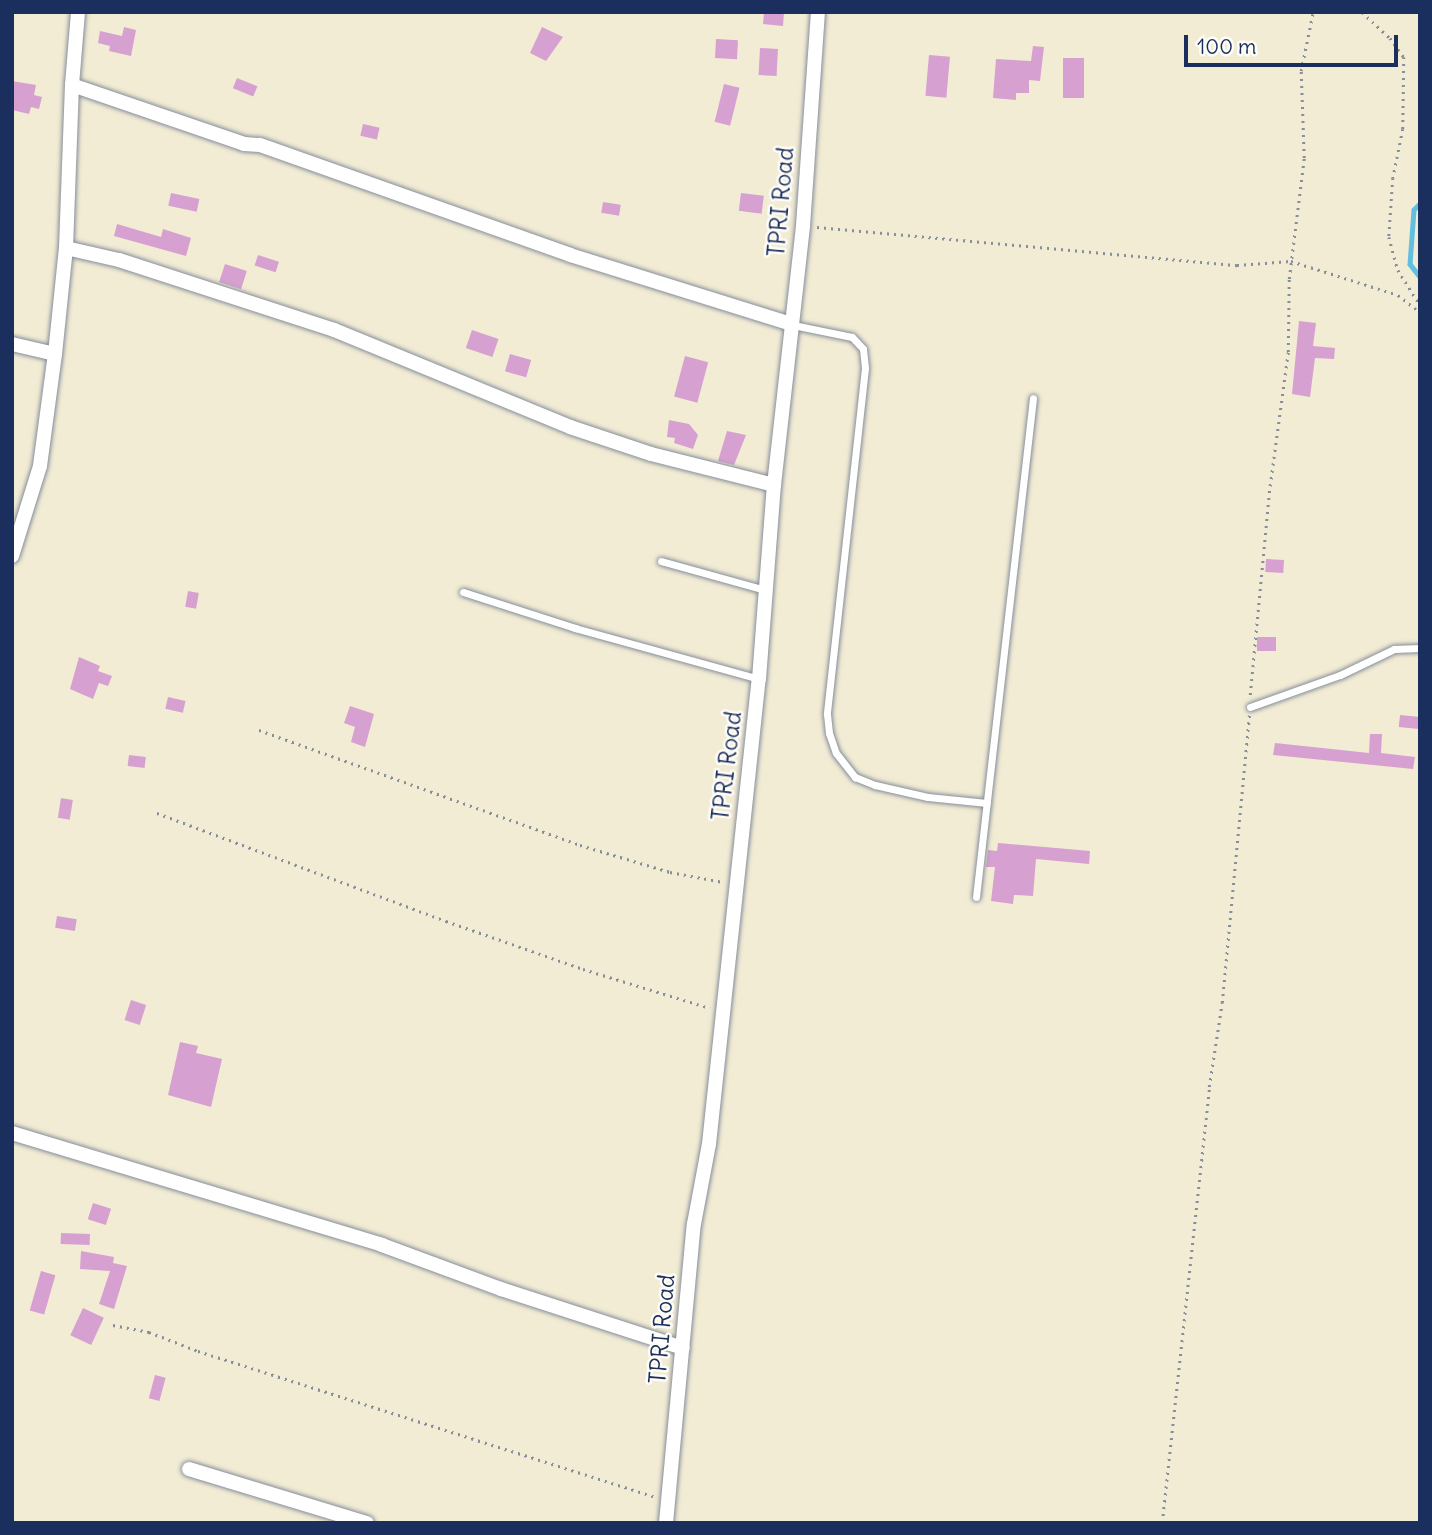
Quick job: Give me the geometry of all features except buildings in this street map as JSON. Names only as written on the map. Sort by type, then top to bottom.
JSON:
[{"type":"street","points":[[12,556],[40,466],[55,354],[66,248],[72,85],[78,12]]},
{"type":"street","name":"TPRI Road","points":[[666,1523],[694,1224],[709,1144],[759,680],[774,485],[803,226],[818,12]]},
{"type":"street","points":[[72,85],[244,144],[260,145],[570,255],[792,324]]},
{"type":"street","points":[[66,248],[119,260],[334,330],[570,427],[650,454],[774,485]]},
{"type":"street","points":[[12,344],[55,354]]},
{"type":"street","points":[[12,1133],[382,1245],[501,1289],[683,1348]]},
{"type":"street","points":[[189,1469],[367,1523]]},
{"type":"lane","points":[[792,324],[852,337],[863,349],[865,368],[827,714],[829,733],[836,753],[855,777],[875,785],[928,797],[987,803]]},
{"type":"lane","points":[[976,897],[1033,398]]},
{"type":"lane","points":[[661,561],[766,590]]},
{"type":"lane","points":[[463,592],[598,635],[759,680]]},
{"type":"lane","points":[[1250,707],[1340,675],[1394,649],[1420,648]]},
{"type":"path","points":[[1162,1523],[1208,1101],[1222,1003],[1269,494],[1288,352],[1291,261],[1304,158],[1301,71],[1312,12]]},
{"type":"path","points":[[1362,12],[1390,38],[1404,57],[1403,129],[1394,178],[1389,237],[1398,270],[1420,305]]},
{"type":"path","points":[[803,226],[1237,265],[1291,261],[1398,295],[1420,312]]},
{"type":"path","points":[[259,730],[580,845],[717,883],[736,880]]},
{"type":"path","points":[[157,813],[446,921],[583,969],[723,1012]]},
{"type":"path","points":[[113,1325],[149,1332],[198,1351],[668,1501]]},
{"type":"waterway","points":[[1420,204],[1414,210],[1410,264],[1420,277]]}]
